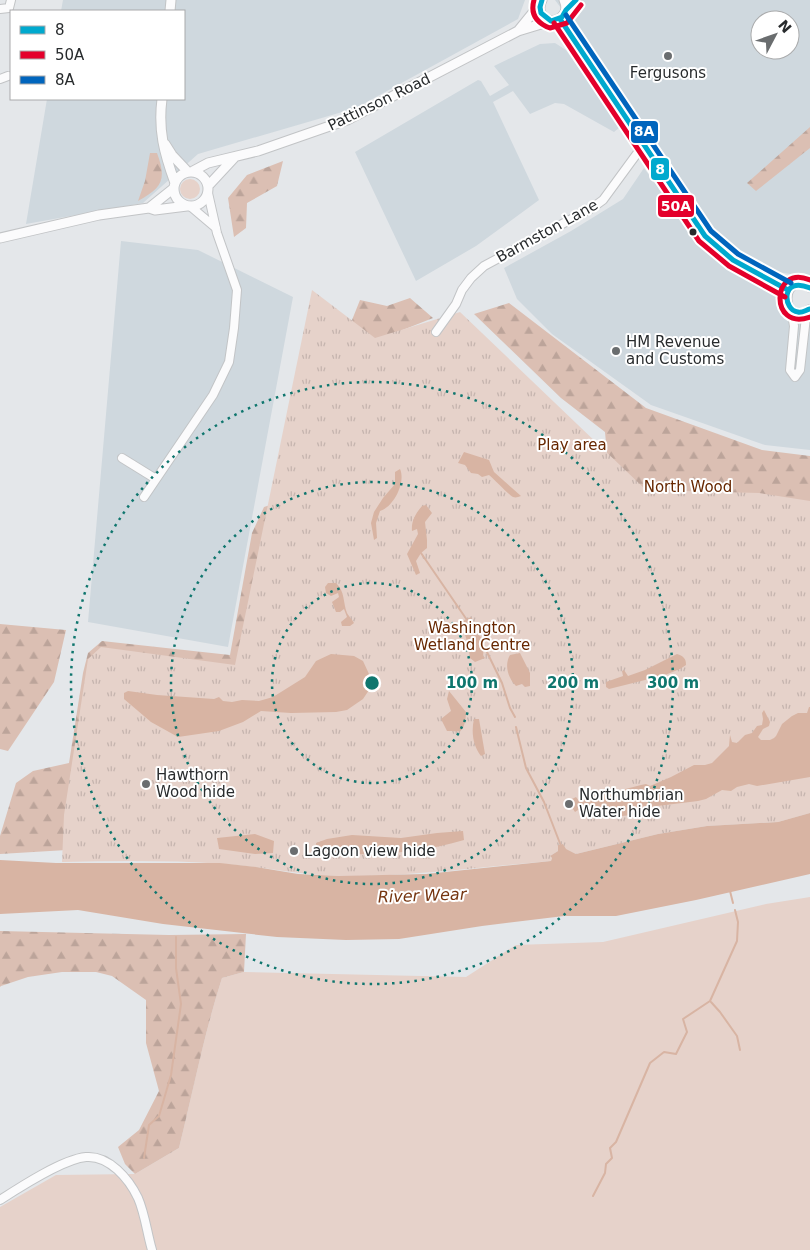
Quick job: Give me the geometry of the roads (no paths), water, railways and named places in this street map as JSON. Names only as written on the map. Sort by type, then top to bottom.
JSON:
[{"type":"street","points":[[564,0],[566,10]]},
{"type":"street","points":[[555,20],[576,0]]},
{"type":"street","points":[[541,1],[542,15],[555,20],[644,144],[661,173],[698,227],[716,248],[761,277],[788,290]]},
{"type":"street","name":"Pattinson Road","points":[[518,31],[541,1]]},
{"type":"street","points":[[0,9],[10,8]]},
{"type":"street","name":"Pattinson Road","points":[[190,172],[208,163],[224,158],[234,158],[295,140],[347,120],[518,31],[555,20]]},
{"type":"street","points":[[162,100],[159,120],[166,158],[178,200],[189,206],[216,228]]},
{"type":"street","points":[[144,497],[213,395],[229,362],[237,290],[216,228],[208,189],[203,176],[190,172],[172,155],[163,142]]},
{"type":"street","name":"Barmston Lane","points":[[436,332],[456,304],[462,290],[484,266],[592,208],[603,200],[644,144]]},
{"type":"street","points":[[0,238],[99,215],[149,208],[156,210],[202,203],[208,189],[234,158]]},
{"type":"street","points":[[149,208],[174,186],[180,175],[190,172]]},
{"type":"street","points":[[809,309],[806,317],[800,370],[795,377],[790,370],[794,326],[791,309],[786,298],[788,290],[795,285],[800,284],[810,288]]},
{"type":"street","points":[[791,309],[800,312],[809,309]]},
{"type":"street","points":[[122,458],[156,479]]},
{"type":"street","points":[[0,1200],[24,1184],[68,1162],[87,1157],[102,1161],[115,1168],[133,1188],[139,1200],[152,1250]]},
{"type":"water","points":[[464,452],[489,460],[494,472],[521,496],[513,497],[489,475],[482,477],[471,473],[465,465],[458,463]]},
{"type":"water","points":[[400,469],[401,480],[398,493],[390,505],[380,511],[376,523],[377,538],[374,540],[371,523],[374,512],[395,484],[395,472]]},
{"type":"water","points":[[426,505],[432,513],[425,522],[427,548],[416,561],[420,573],[416,575],[407,554],[418,534],[417,529],[412,531],[413,521],[422,506]]},
{"type":"water","points":[[328,583],[336,583],[339,586],[347,613],[354,623],[350,626],[342,626],[341,622],[347,617],[344,609],[336,612],[332,602],[339,597],[338,593],[331,596],[326,593],[325,587]]},
{"type":"water","points":[[471,617],[475,632],[481,637],[484,646],[483,656],[485,658],[475,662],[470,658],[461,622]]},
{"type":"water","points":[[520,653],[530,673],[530,686],[525,687],[522,684],[516,686],[508,671],[507,663],[510,655]]},
{"type":"water","points":[[331,654],[354,656],[363,661],[369,674],[369,690],[363,699],[347,710],[291,713],[261,711],[243,722],[219,731],[178,737],[151,722],[124,699],[124,693],[128,691],[214,699],[219,697],[223,701],[232,702],[242,700],[259,701],[273,697],[305,677],[316,661]]},
{"type":"water","points":[[677,654],[684,658],[686,663],[680,669],[665,675],[609,689],[606,687],[606,682],[623,676],[622,671],[624,670],[628,676]]},
{"type":"water","points":[[449,691],[466,712],[464,725],[460,731],[447,731],[441,719],[451,711],[447,699]]},
{"type":"water","points":[[809,707],[810,777],[757,786],[749,784],[737,787],[731,791],[722,790],[706,799],[649,807],[635,814],[625,816],[594,815],[578,810],[575,812],[573,809],[572,799],[576,797],[579,801],[594,795],[606,794],[641,785],[646,784],[650,786],[694,765],[712,763],[729,746],[730,735],[732,742],[737,743],[745,735],[752,733],[757,726],[762,725],[762,713],[764,710],[770,722],[769,726],[763,729],[758,737],[761,740],[770,740],[776,736],[782,724],[798,713],[807,713]]},
{"type":"water","points":[[474,719],[479,719],[485,754],[481,756],[473,739]]},
{"type":"water","name":"River Wear","points":[[810,813],[810,874],[616,916],[564,916],[399,939],[346,940],[277,937],[163,924],[78,910],[0,914],[0,860],[56,863],[220,863],[298,874],[339,876],[426,874],[551,861],[552,858],[550,856],[558,851],[558,845],[563,844],[566,849],[576,854],[658,834],[707,826],[778,822]]},
{"type":"water","points":[[463,831],[464,840],[409,851],[373,854],[317,852],[316,843],[327,839],[352,835],[401,838]]},
{"type":"water","points":[[255,834],[274,841],[273,853],[255,854],[219,849],[217,838]]},
{"type":"waterway","points":[[421,553],[467,620]]},
{"type":"waterway","points":[[484,646],[502,683],[515,717]]},
{"type":"waterway","points":[[516,727],[526,768],[544,802],[561,846]]},
{"type":"waterway","points":[[730,891],[733,903]]},
{"type":"waterway","points":[[593,1196],[605,1173],[606,1164],[612,1158],[610,1148],[616,1142],[650,1063],[664,1052],[676,1054],[687,1032],[683,1019],[710,1001],[737,941],[738,922],[735,910]]},
{"type":"waterway","points":[[144,1158],[149,1125],[159,1116],[171,1075],[181,1004],[176,968],[176,937]]},
{"type":"waterway","points":[[711,1002],[737,1036],[740,1050]]},
{"type":"place","name":"Fergusons","points":[[668,56]]},
{"type":"place","name":"HM Revenue and Customs","points":[[616,351]]},
{"type":"place","name":"Hawthorn Wood hide","points":[[146,784]]},
{"type":"place","name":"Northumbrian Water hide","points":[[569,804]]},
{"type":"place","name":"Lagoon view hide","points":[[294,851]]},
{"type":"park label","name":"Play area","points":[[572,445]]},
{"type":"park label","name":"North Wood","points":[[688,487]]},
{"type":"park label","name":"Washington Wetland Centre","points":[[472,636]]}]
